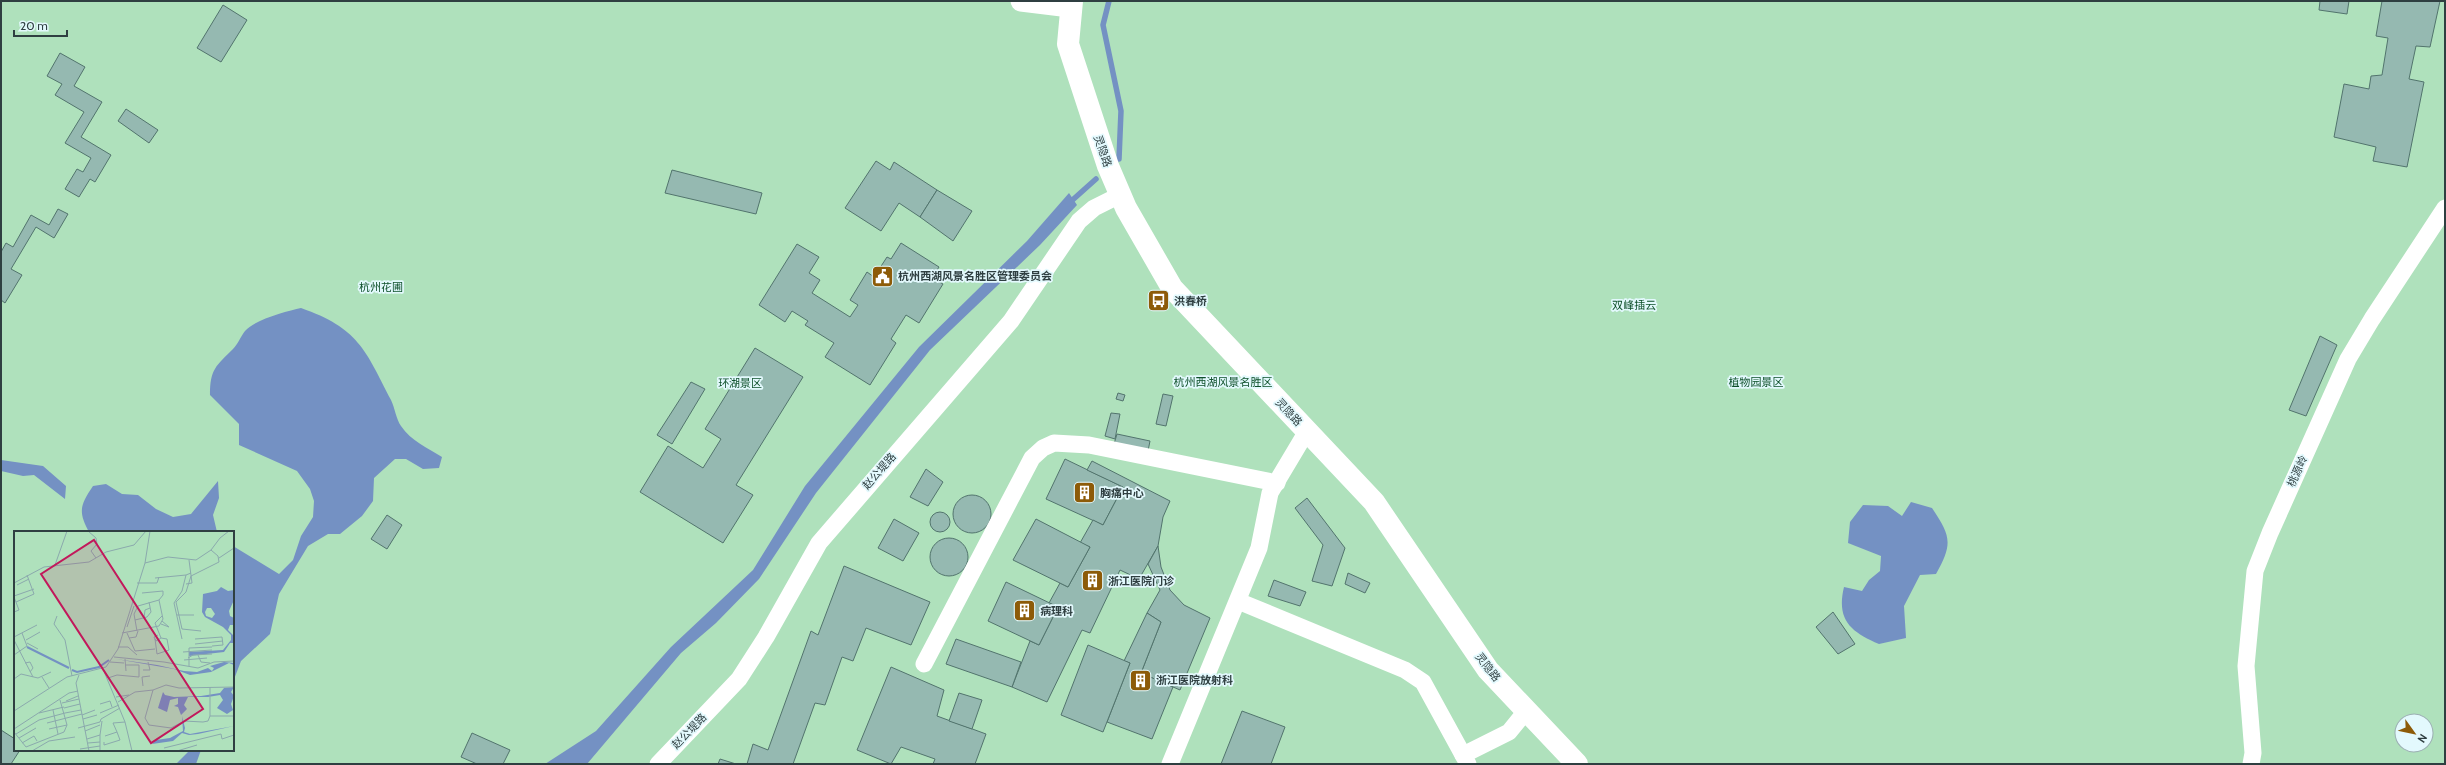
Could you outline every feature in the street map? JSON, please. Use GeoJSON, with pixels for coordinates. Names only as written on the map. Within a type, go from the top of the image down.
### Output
{"type":"FeatureCollection","features":[{"type":"Feature","properties":{"kind":"main road","name":"灵隐路"},"geometry":{"type":"LineString","coordinates":[[1071,4],[1068,44],[1108,166],[1120,195],[1172,288],[1374,502],[1488,670],[1577,764]]}},
{"type":"Feature","properties":{"kind":"street"},"geometry":{"type":"LineString","coordinates":[[1021,1],[1071,4]]}},
{"type":"Feature","properties":{"kind":"street","name":"赵公堤路"},"geometry":{"type":"LineString","coordinates":[[658,764],[738,679],[766,637],[819,543],[1011,321],[1079,221],[1094,208],[1120,195]]}},
{"type":"Feature","properties":{"kind":"street","name":"桃源岭"},"geometry":{"type":"LineString","coordinates":[[2251,764],[2253,753],[2246,666],[2256,571],[2273,526],[2348,359],[2445,208]]}},
{"type":"Feature","properties":{"kind":"street"},"geometry":{"type":"LineString","coordinates":[[1170,764],[1260,548],[1270,493],[1307,431]]}},
{"type":"Feature","properties":{"kind":"street"},"geometry":{"type":"LineString","coordinates":[[924,664],[1032,458],[1043,448],[1054,443],[1089,446],[1277,482]]}},
{"type":"Feature","properties":{"kind":"street"},"geometry":{"type":"LineString","coordinates":[[1238,601],[1405,670],[1423,682],[1466,759],[1509,732],[1526,711]]}},
{"type":"Feature","properties":{"kind":"green space","name":"杭州西湖风景名胜区"},"geometry":{"type":"Polygon","coordinates":[[[1,1],[2445,1],[2445,764],[1,764],[1,1]]]}},
{"type":"Feature","properties":{"kind":"water"},"geometry":{"type":"Polygon","coordinates":[[[1069,193],[1077,205],[1040,245],[930,350],[816,493],[759,579],[716,623],[681,653],[587,764],[545,764],[596,731],[671,647],[753,570],[805,486],[919,347],[1027,241],[1069,193]]]}},
{"type":"Feature","properties":{"kind":"water"},"geometry":{"type":"Polygon","coordinates":[[[301,308],[320,316],[348,332],[358,342],[374,367],[392,403],[401,426],[415,440],[442,457],[439,468],[423,469],[406,459],[395,459],[374,478],[373,501],[362,516],[340,534],[328,534],[308,546],[279,594],[270,634],[241,661],[234,679],[234,547],[279,574],[293,560],[301,536],[313,517],[314,501],[310,489],[297,471],[239,445],[239,424],[210,395],[211,379],[218,364],[235,347],[249,327],[271,316],[301,308]]]}},
{"type":"Feature","properties":{"kind":"water"},"geometry":{"type":"Polygon","coordinates":[[[1,460],[43,466],[66,486],[65,499],[34,475],[23,476],[1,471],[1,460]]]}},
{"type":"Feature","properties":{"kind":"water"},"geometry":{"type":"Polygon","coordinates":[[[218,481],[219,498],[213,515],[217,531],[88,531],[83,519],[82,509],[85,498],[93,486],[106,484],[122,494],[138,495],[156,509],[173,517],[191,514],[218,481]]]}},
{"type":"Feature","properties":{"kind":"water"},"geometry":{"type":"Polygon","coordinates":[[[1911,502],[1932,508],[1946,533],[1948,540],[1947,547],[1936,574],[1920,575],[1904,606],[1906,638],[1879,644],[1861,635],[1854,629],[1844,616],[1842,608],[1844,587],[1862,591],[1869,580],[1880,571],[1881,556],[1848,543],[1850,522],[1863,505],[1888,506],[1902,516],[1911,502]]]}},
{"type":"Feature","properties":{"kind":"water"},"geometry":{"type":"Polygon","coordinates":[[[189,751],[201,751],[196,764],[176,764],[189,751]]]}},
{"type":"Feature","properties":{"kind":"building"},"geometry":{"type":"Polygon","coordinates":[[[2320,1],[2349,1],[2347,14],[2319,10],[2320,1]]]}},
{"type":"Feature","properties":{"kind":"building"},"geometry":{"type":"Polygon","coordinates":[[[2382,1],[2440,1],[2430,47],[2416,46],[2409,79],[2424,82],[2407,167],[2373,161],[2376,147],[2334,137],[2344,84],[2369,89],[2371,76],[2382,75],[2388,38],[2376,36],[2382,1]]]}},
{"type":"Feature","properties":{"kind":"building"},"geometry":{"type":"Polygon","coordinates":[[[223,5],[247,20],[221,62],[197,48],[223,5]]]}},
{"type":"Feature","properties":{"kind":"building"},"geometry":{"type":"Polygon","coordinates":[[[60,53],[85,67],[74,86],[102,102],[81,137],[111,155],[95,182],[90,179],[79,197],[65,189],[77,169],[83,172],[91,158],[65,143],[84,112],[55,95],[62,84],[47,76],[60,53]]]}},
{"type":"Feature","properties":{"kind":"building"},"geometry":{"type":"Polygon","coordinates":[[[126,109],[158,130],[149,143],[118,121],[126,109]]]}},
{"type":"Feature","properties":{"kind":"building"},"geometry":{"type":"Polygon","coordinates":[[[876,161],[890,170],[894,162],[937,190],[920,217],[899,203],[881,231],[845,208],[876,161]]]}},
{"type":"Feature","properties":{"kind":"building"},"geometry":{"type":"Polygon","coordinates":[[[672,170],[762,193],[756,214],[665,193],[672,170]]]}},
{"type":"Feature","properties":{"kind":"building"},"geometry":{"type":"Polygon","coordinates":[[[937,190],[972,211],[953,241],[920,217],[937,190]]]}},
{"type":"Feature","properties":{"kind":"building"},"geometry":{"type":"Polygon","coordinates":[[[58,209],[68,214],[54,238],[36,227],[11,269],[22,275],[5,303],[1,300],[1,252],[6,243],[13,247],[31,215],[49,225],[58,209]]]}},
{"type":"Feature","properties":{"kind":"building"},"geometry":{"type":"Polygon","coordinates":[[[901,243],[939,267],[932,278],[943,284],[919,323],[906,315],[891,339],[896,343],[870,385],[825,357],[834,343],[805,325],[808,321],[792,311],[785,322],[759,305],[797,244],[819,257],[809,273],[820,280],[812,293],[850,317],[858,305],[850,300],[867,272],[874,277],[887,257],[891,259],[901,243]]]}},
{"type":"Feature","properties":{"kind":"building"},"geometry":{"type":"Polygon","coordinates":[[[2320,336],[2337,345],[2306,416],[2289,410],[2320,336]]]}},
{"type":"Feature","properties":{"kind":"building"},"geometry":{"type":"Polygon","coordinates":[[[755,348],[803,377],[736,485],[753,495],[723,543],[640,492],[668,446],[703,468],[721,439],[705,429],[755,348]]]}},
{"type":"Feature","properties":{"kind":"building"},"geometry":{"type":"Polygon","coordinates":[[[691,382],[705,389],[672,444],[657,435],[691,382]]]}},
{"type":"Feature","properties":{"kind":"building"},"geometry":{"type":"Polygon","coordinates":[[[1118,393],[1125,395],[1123,401],[1116,399],[1118,393]]]}},
{"type":"Feature","properties":{"kind":"building"},"geometry":{"type":"Polygon","coordinates":[[[1163,394],[1173,396],[1166,426],[1156,424],[1163,394]]]}},
{"type":"Feature","properties":{"kind":"building"},"geometry":{"type":"Polygon","coordinates":[[[1111,413],[1120,414],[1115,439],[1105,436],[1111,413]]]}},
{"type":"Feature","properties":{"kind":"building"},"geometry":{"type":"Polygon","coordinates":[[[1117,434],[1150,441],[1148,451],[1114,444],[1117,434]]]}},
{"type":"Feature","properties":{"kind":"building","name":"胸痛中心"},"geometry":{"type":"Polygon","coordinates":[[[1065,459],[1123,487],[1103,525],[1046,499],[1065,459]]]}},
{"type":"Feature","properties":{"kind":"building","name":"浙江医院门诊"},"geometry":{"type":"Polygon","coordinates":[[[1092,461],[1170,501],[1163,517],[1158,546],[1139,579],[1120,570],[1090,633],[1082,630],[1047,702],[1012,687],[1030,641],[1039,645],[1058,607],[1049,603],[1060,583],[1068,587],[1090,547],[1080,543],[1093,520],[1103,525],[1123,487],[1087,470],[1092,461]]]}},
{"type":"Feature","properties":{"kind":"building"},"geometry":{"type":"Polygon","coordinates":[[[926,469],[943,482],[928,506],[910,497],[926,469]]]}},
{"type":"Feature","properties":{"kind":"building"},"geometry":{"type":"Polygon","coordinates":[[[968,495],[976,495],[986,500],[990,507],[990,521],[986,528],[976,533],[968,533],[958,528],[956,525],[953,518],[953,510],[958,500],[961,498],[968,495]]]}},
{"type":"Feature","properties":{"kind":"building"},"geometry":{"type":"Polygon","coordinates":[[[1307,498],[1345,548],[1332,586],[1312,581],[1323,545],[1295,508],[1307,498]]]}},
{"type":"Feature","properties":{"kind":"building"},"geometry":{"type":"Polygon","coordinates":[[[940,512],[947,515],[950,522],[947,529],[940,532],[933,529],[930,522],[933,515],[940,512]]]}},
{"type":"Feature","properties":{"kind":"building"},"geometry":{"type":"Polygon","coordinates":[[[387,515],[402,525],[387,549],[371,539],[387,515]]]}},
{"type":"Feature","properties":{"kind":"building"},"geometry":{"type":"Polygon","coordinates":[[[894,519],[919,533],[903,561],[878,548],[894,519]]]}},
{"type":"Feature","properties":{"kind":"building"},"geometry":{"type":"Polygon","coordinates":[[[1036,519],[1090,547],[1068,587],[1013,560],[1036,519]]]}},
{"type":"Feature","properties":{"kind":"building"},"geometry":{"type":"Polygon","coordinates":[[[945,538],[953,538],[963,543],[967,550],[967,564],[963,571],[953,576],[945,576],[935,571],[933,568],[930,561],[930,553],[935,543],[938,541],[945,538]]]}},
{"type":"Feature","properties":{"kind":"building"},"geometry":{"type":"Polygon","coordinates":[[[1158,546],[1161,567],[1170,590],[1184,605],[1210,618],[1180,690],[1141,673],[1161,622],[1147,613],[1160,590],[1148,564],[1158,546]]]}},
{"type":"Feature","properties":{"kind":"building"},"geometry":{"type":"Polygon","coordinates":[[[844,566],[930,602],[911,645],[866,628],[853,661],[842,657],[825,705],[815,703],[793,764],[747,764],[753,744],[768,750],[811,631],[818,635],[844,566]]]}},
{"type":"Feature","properties":{"kind":"building"},"geometry":{"type":"Polygon","coordinates":[[[1348,573],[1370,583],[1365,593],[1345,584],[1348,573]]]}},
{"type":"Feature","properties":{"kind":"building"},"geometry":{"type":"Polygon","coordinates":[[[1274,580],[1306,592],[1300,606],[1268,596],[1274,580]]]}},
{"type":"Feature","properties":{"kind":"building","name":"病理科"},"geometry":{"type":"Polygon","coordinates":[[[1006,582],[1058,607],[1039,645],[988,621],[1006,582]]]}},
{"type":"Feature","properties":{"kind":"building"},"geometry":{"type":"Polygon","coordinates":[[[1833,612],[1855,644],[1838,654],[1816,627],[1833,612]]]}},
{"type":"Feature","properties":{"kind":"building","name":"浙江医院放射科"},"geometry":{"type":"Polygon","coordinates":[[[1147,613],[1161,622],[1141,673],[1173,687],[1152,739],[1107,722],[1130,663],[1124,661],[1147,613]]]}},
{"type":"Feature","properties":{"kind":"building"},"geometry":{"type":"Polygon","coordinates":[[[956,639],[1021,662],[1012,687],[946,664],[956,639]]]}},
{"type":"Feature","properties":{"kind":"building"},"geometry":{"type":"Polygon","coordinates":[[[1088,645],[1130,663],[1103,732],[1061,715],[1088,645]]]}},
{"type":"Feature","properties":{"kind":"building"},"geometry":{"type":"Polygon","coordinates":[[[891,667],[944,690],[937,716],[986,734],[975,764],[933,764],[935,759],[901,747],[891,764],[857,750],[891,667]]]}},
{"type":"Feature","properties":{"kind":"building"},"geometry":{"type":"Polygon","coordinates":[[[959,693],[982,700],[972,729],[949,721],[959,693]]]}},
{"type":"Feature","properties":{"kind":"building"},"geometry":{"type":"Polygon","coordinates":[[[1242,711],[1285,727],[1271,764],[1221,764],[1242,711]]]}},
{"type":"Feature","properties":{"kind":"building"},"geometry":{"type":"Polygon","coordinates":[[[1,730],[14,738],[14,751],[19,751],[11,764],[1,764],[1,730]]]}},
{"type":"Feature","properties":{"kind":"building"},"geometry":{"type":"Polygon","coordinates":[[[472,733],[510,750],[503,764],[477,764],[461,757],[472,733]]]}},
{"type":"Feature","properties":{"kind":"building"},"geometry":{"type":"Polygon","coordinates":[[[720,759],[736,764],[718,764],[720,759]]]}},
{"type":"Feature","properties":{"kind":"waterway"},"geometry":{"type":"LineString","coordinates":[[1109,1],[1103,25],[1121,111],[1119,159]]}},
{"type":"Feature","properties":{"kind":"waterway"},"geometry":{"type":"LineString","coordinates":[[1068,204],[1096,179]]}},
{"type":"Feature","properties":{"kind":"place","name":"杭州西湖风景名胜区管理委员会"},"geometry":{"type":"Point","coordinates":[883,276]}},
{"type":"Feature","properties":{"kind":"place","name":"洪春桥"},"geometry":{"type":"Point","coordinates":[1158,301]}},
{"type":"Feature","properties":{"kind":"place","name":"胸痛中心"},"geometry":{"type":"Point","coordinates":[1084,493]}},
{"type":"Feature","properties":{"kind":"place","name":"浙江医院门诊"},"geometry":{"type":"Point","coordinates":[1093,581]}},
{"type":"Feature","properties":{"kind":"place","name":"病理科"},"geometry":{"type":"Point","coordinates":[1024,611]}},
{"type":"Feature","properties":{"kind":"place","name":"浙江医院放射科"},"geometry":{"type":"Point","coordinates":[1140,680]}},
{"type":"Feature","properties":{"kind":"park label","name":"杭州花圃"},"geometry":{"type":"Point","coordinates":[381,287]}},
{"type":"Feature","properties":{"kind":"park label","name":"双峰插云"},"geometry":{"type":"Point","coordinates":[1634,305]}},
{"type":"Feature","properties":{"kind":"park label","name":"植物园景区"},"geometry":{"type":"Point","coordinates":[1756,382]}},
{"type":"Feature","properties":{"kind":"park label","name":"环湖景区"},"geometry":{"type":"Point","coordinates":[740,383]}}]}
